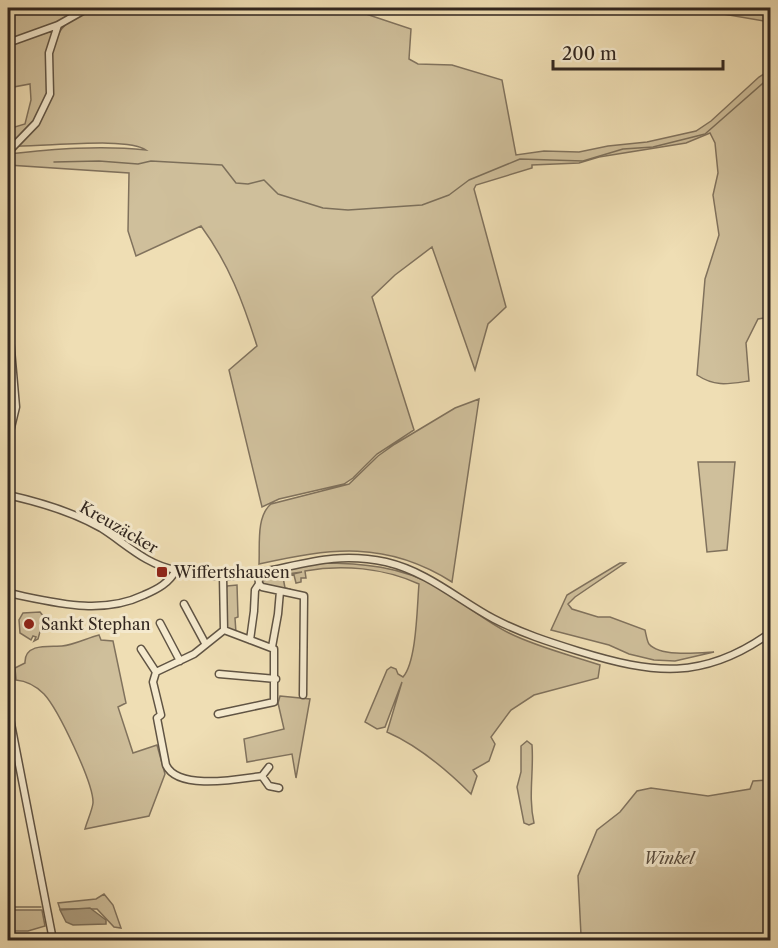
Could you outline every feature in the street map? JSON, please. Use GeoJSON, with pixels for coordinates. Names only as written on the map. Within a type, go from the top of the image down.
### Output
{"type":"FeatureCollection","features":[{"type":"Feature","properties":{"kind":"street"},"geometry":{"type":"LineString","coordinates":[[8,43],[58,25],[88,8]]}},
{"type":"Feature","properties":{"kind":"street"},"geometry":{"type":"LineString","coordinates":[[8,152],[36,123],[50,94],[49,53],[58,25]]}},
{"type":"Feature","properties":{"kind":"street"},"geometry":{"type":"LineString","coordinates":[[8,315],[16,392],[16,407],[8,440]]}},
{"type":"Feature","properties":{"kind":"street","name":"Kreuzäcker"},"geometry":{"type":"LineString","coordinates":[[8,495],[82,518],[141,557],[176,570],[223,576],[258,572],[318,559],[351,557],[407,568],[434,581],[492,618],[529,636],[635,667],[672,670],[703,667],[732,657],[771,633]]}},
{"type":"Feature","properties":{"kind":"street"},"geometry":{"type":"LineString","coordinates":[[8,593],[81,606],[122,604],[151,592],[169,581],[176,570]]}},
{"type":"Feature","properties":{"kind":"street"},"geometry":{"type":"LineString","coordinates":[[250,640],[255,590],[259,584],[258,572]]}},
{"type":"Feature","properties":{"kind":"street"},"geometry":{"type":"LineString","coordinates":[[223,576],[224,630]]}},
{"type":"Feature","properties":{"kind":"street"},"geometry":{"type":"LineString","coordinates":[[259,584],[262,587],[304,596],[303,695]]}},
{"type":"Feature","properties":{"kind":"street"},"geometry":{"type":"LineString","coordinates":[[272,647],[280,591]]}},
{"type":"Feature","properties":{"kind":"street"},"geometry":{"type":"LineString","coordinates":[[184,604],[206,643]]}},
{"type":"Feature","properties":{"kind":"street"},"geometry":{"type":"LineString","coordinates":[[160,623],[180,661]]}},
{"type":"Feature","properties":{"kind":"street"},"geometry":{"type":"LineString","coordinates":[[218,714],[274,702],[276,679],[276,652],[272,647],[224,630]]}},
{"type":"Feature","properties":{"kind":"street"},"geometry":{"type":"LineString","coordinates":[[224,630],[180,661],[172,662],[156,672],[153,682],[161,715],[157,718],[169,771],[208,782],[262,776],[269,767]]}},
{"type":"Feature","properties":{"kind":"street"},"geometry":{"type":"LineString","coordinates":[[141,649],[156,672]]}},
{"type":"Feature","properties":{"kind":"street"},"geometry":{"type":"LineString","coordinates":[[219,674],[276,679]]}},
{"type":"Feature","properties":{"kind":"street"},"geometry":{"type":"LineString","coordinates":[[8,708],[53,940]]}},
{"type":"Feature","properties":{"kind":"street"},"geometry":{"type":"LineString","coordinates":[[262,776],[269,786],[279,788]]}},
{"type":"Feature","properties":{"kind":"green space"},"geometry":{"type":"Polygon","coordinates":[[[36,8],[85,8],[56,23],[8,40],[8,15],[36,8]]]}},
{"type":"Feature","properties":{"kind":"green space"},"geometry":{"type":"Polygon","coordinates":[[[91,8],[348,8],[411,29],[409,59],[418,64],[452,65],[502,80],[516,155],[544,151],[579,152],[647,142],[696,131],[711,121],[759,77],[770,70],[770,317],[758,319],[746,343],[749,381],[716,383],[697,375],[705,279],[719,235],[713,195],[718,173],[715,143],[710,133],[686,143],[599,157],[579,163],[532,165],[532,168],[476,185],[474,189],[506,307],[488,324],[475,370],[432,247],[395,275],[372,297],[414,430],[377,454],[344,484],[279,499],[262,507],[229,370],[257,346],[234,284],[220,255],[201,226],[136,256],[128,231],[129,173],[8,165],[8,154],[94,148],[146,150],[136,146],[102,143],[9,146],[11,142],[8,140],[8,129],[25,124],[31,100],[30,84],[8,88],[8,44],[52,31],[50,60],[59,33],[67,23],[91,8]]]}},
{"type":"Feature","properties":{"kind":"green space"},"geometry":{"type":"Polygon","coordinates":[[[688,8],[770,8],[770,22],[688,8]]]}},
{"type":"Feature","properties":{"kind":"green space"},"geometry":{"type":"Polygon","coordinates":[[[479,399],[452,582],[404,559],[357,551],[310,554],[259,564],[261,524],[266,509],[271,504],[349,484],[378,456],[395,444],[455,408],[479,399]]]}},
{"type":"Feature","properties":{"kind":"green space"},"geometry":{"type":"Polygon","coordinates":[[[698,462],[735,462],[727,550],[707,552],[698,462]]]}},
{"type":"Feature","properties":{"kind":"green space"},"geometry":{"type":"Polygon","coordinates":[[[319,563],[381,567],[411,575],[448,593],[509,633],[542,647],[600,665],[598,678],[534,695],[511,710],[491,737],[495,744],[489,761],[473,770],[477,776],[471,794],[432,759],[387,732],[402,682],[385,727],[377,729],[365,722],[387,670],[391,667],[396,669],[403,677],[408,669],[414,646],[419,584],[377,571],[334,568],[305,571],[306,578],[301,578],[301,582],[296,583],[294,575],[283,577],[285,588],[290,589],[289,592],[263,585],[262,581],[302,572],[265,577],[265,574],[319,563]]]}},
{"type":"Feature","properties":{"kind":"green space"},"geometry":{"type":"Polygon","coordinates":[[[620,563],[625,563],[575,597],[568,604],[572,609],[598,617],[610,617],[645,630],[649,644],[662,651],[670,653],[714,652],[675,661],[654,660],[629,654],[609,645],[551,630],[567,595],[620,563]]]}},
{"type":"Feature","properties":{"kind":"green space"},"geometry":{"type":"Polygon","coordinates":[[[237,585],[236,633],[227,628],[226,589],[227,586],[237,585]]]}},
{"type":"Feature","properties":{"kind":"green space"},"geometry":{"type":"Polygon","coordinates":[[[40,612],[44,617],[38,639],[34,641],[36,637],[33,636],[31,640],[20,633],[19,620],[23,613],[40,612]]]}},
{"type":"Feature","properties":{"kind":"green space"},"geometry":{"type":"Polygon","coordinates":[[[99,635],[101,640],[113,641],[126,703],[118,707],[133,753],[157,745],[165,774],[149,816],[85,829],[93,803],[82,764],[50,702],[35,686],[16,680],[15,668],[25,663],[29,652],[39,647],[67,645],[99,635]]]}},
{"type":"Feature","properties":{"kind":"green space"},"geometry":{"type":"Polygon","coordinates":[[[280,696],[310,699],[296,778],[292,754],[247,762],[244,739],[284,729],[278,703],[280,696]]]}},
{"type":"Feature","properties":{"kind":"green space"},"geometry":{"type":"Polygon","coordinates":[[[527,741],[532,745],[531,804],[534,823],[529,825],[524,823],[517,787],[521,772],[521,746],[527,741]]]}},
{"type":"Feature","properties":{"kind":"green space","name":"Winkel"},"geometry":{"type":"Polygon","coordinates":[[[770,780],[770,940],[565,940],[581,935],[578,876],[597,830],[620,812],[637,791],[651,788],[708,796],[750,789],[753,781],[770,780]]]}},
{"type":"Feature","properties":{"kind":"green space"},"geometry":{"type":"Polygon","coordinates":[[[104,894],[113,905],[121,928],[114,927],[97,909],[60,909],[58,903],[96,899],[104,894]]]}},
{"type":"Feature","properties":{"kind":"green space"},"geometry":{"type":"Polygon","coordinates":[[[8,910],[42,910],[45,926],[28,931],[8,931],[8,910]]]}},
{"type":"Feature","properties":{"kind":"shaded area"},"geometry":{"type":"Polygon","coordinates":[[[90,908],[106,920],[106,924],[73,925],[66,922],[60,910],[90,908]]]}},
{"type":"Feature","properties":{"kind":"waterway"},"geometry":{"type":"LineString","coordinates":[[731,8],[770,14]]}},
{"type":"Feature","properties":{"kind":"waterway"},"geometry":{"type":"LineString","coordinates":[[54,162],[99,161],[138,164],[151,161],[222,165],[236,183],[248,184],[264,180],[278,194],[323,208],[348,210],[422,205],[449,195],[469,180],[520,159],[583,161],[623,149],[653,147],[705,134],[770,77]]}},
{"type":"Feature","properties":{"kind":"waterway"},"geometry":{"type":"LineString","coordinates":[[8,907],[41,907]]}},
{"type":"Feature","properties":{"kind":"waterway"},"geometry":{"type":"LineString","coordinates":[[264,935],[463,937]]}},
{"type":"Feature","properties":{"kind":"place","name":"Wiffertshausen"},"geometry":{"type":"Point","coordinates":[162,572]}},
{"type":"Feature","properties":{"kind":"place","name":"Sankt Stephan"},"geometry":{"type":"Point","coordinates":[29,624]}}]}
